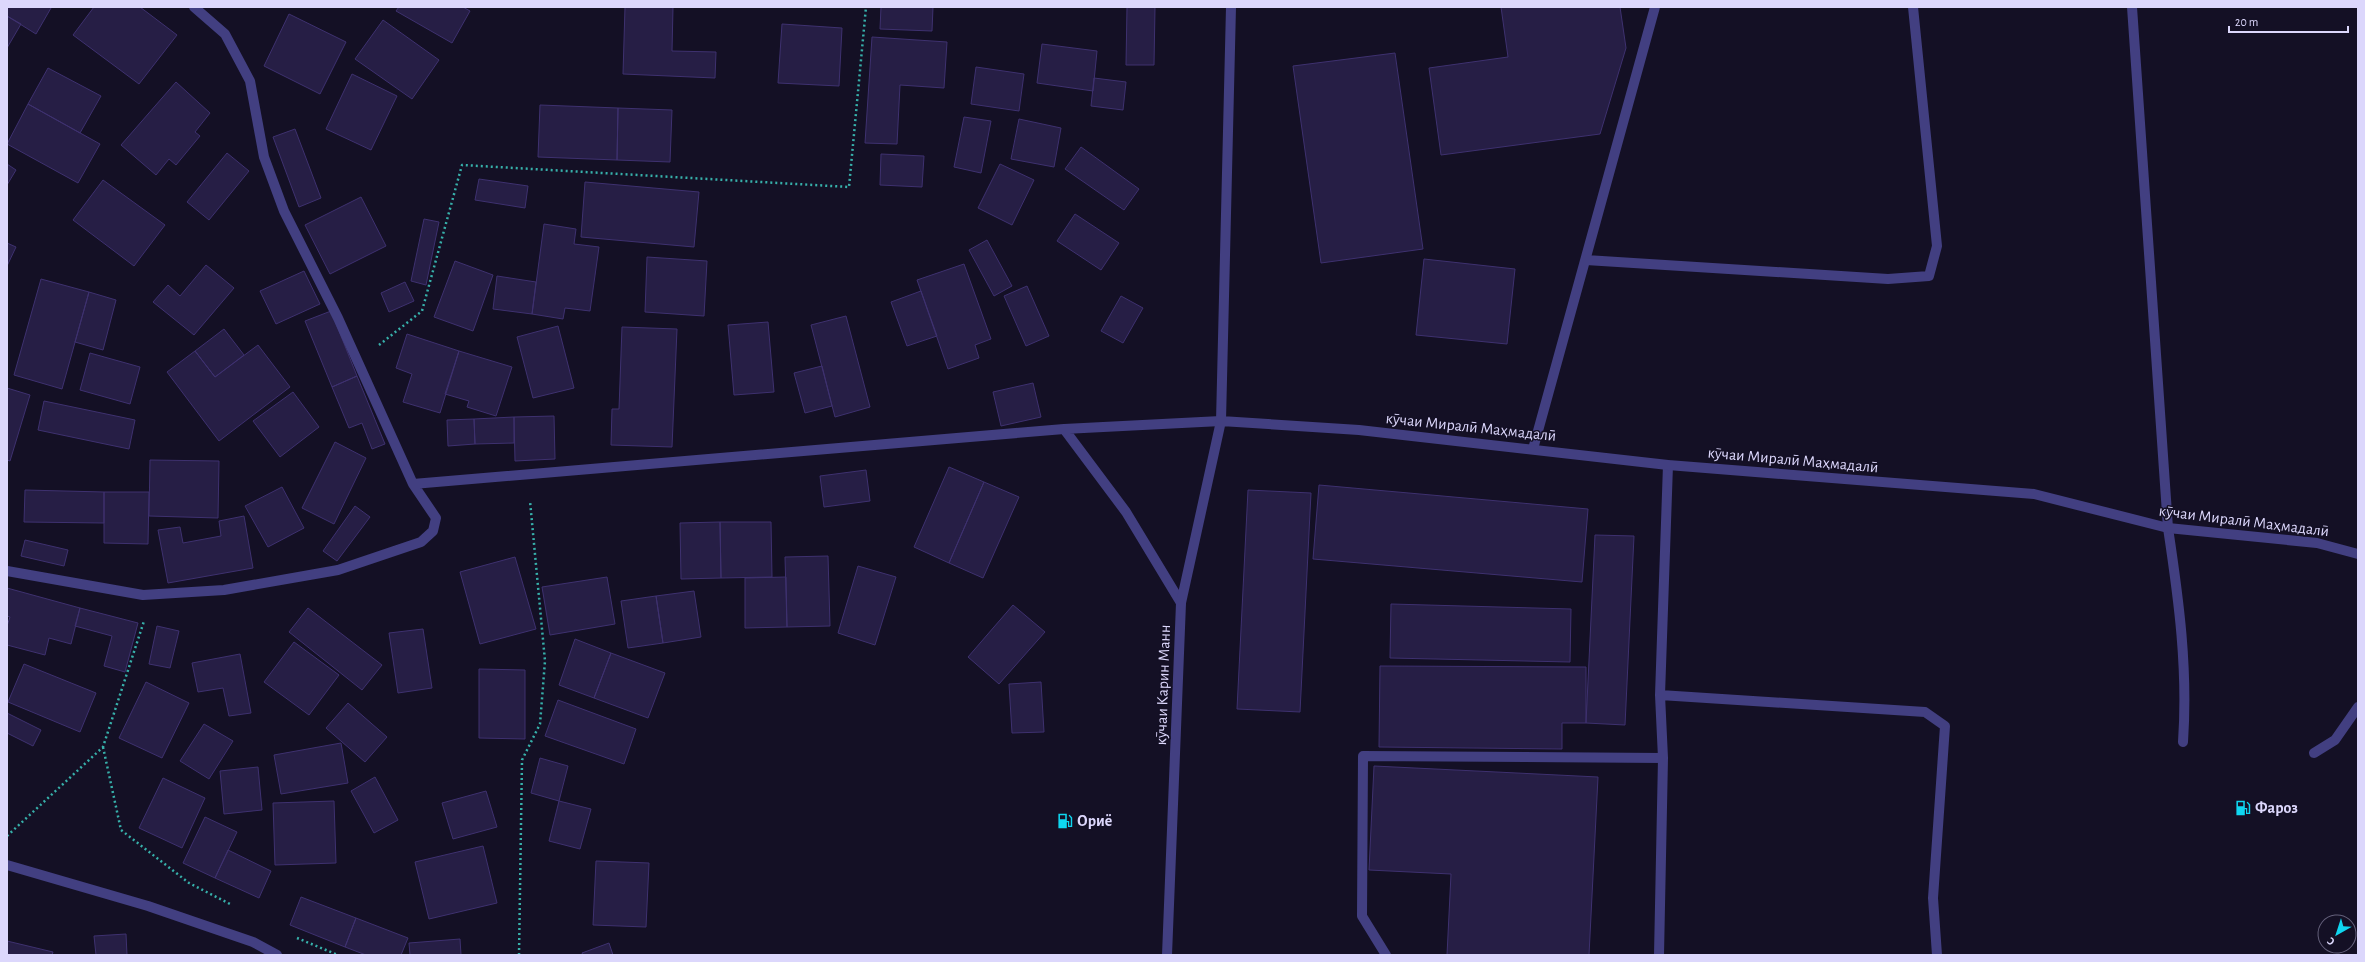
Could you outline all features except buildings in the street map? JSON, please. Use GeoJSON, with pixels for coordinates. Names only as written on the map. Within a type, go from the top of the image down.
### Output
{"type":"FeatureCollection","features":[{"type":"Feature","properties":{"kind":"street"},"geometry":{"type":"LineString","coordinates":[[7,571],[143,595],[224,590],[338,570],[420,542],[433,531],[436,518],[413,484],[358,362],[284,211],[264,157],[250,81],[225,34],[194,7]]}},
{"type":"Feature","properties":{"kind":"street","name":"кӯчаи Карин Манн"},"geometry":{"type":"LineString","coordinates":[[1167,955],[1181,603],[1221,421],[1231,7]]}},
{"type":"Feature","properties":{"kind":"street"},"geometry":{"type":"LineString","coordinates":[[1533,449],[1655,7]]}},
{"type":"Feature","properties":{"kind":"street"},"geometry":{"type":"LineString","coordinates":[[1586,260],[1888,279],[1929,276],[1937,246],[1913,7]]}},
{"type":"Feature","properties":{"kind":"street"},"geometry":{"type":"LineString","coordinates":[[2132,7],[2168,528],[2184,646],[2186,703],[2183,742]]}},
{"type":"Feature","properties":{"kind":"street","name":"кӯчаи Миралӣ Маҳмадалӣ"},"geometry":{"type":"LineString","coordinates":[[413,484],[1064,429],[1221,421],[1359,430],[1668,465],[2034,494],[2168,528],[2317,543],[2358,554]]}},
{"type":"Feature","properties":{"kind":"street"},"geometry":{"type":"LineString","coordinates":[[1064,429],[1126,512],[1181,603]]}},
{"type":"Feature","properties":{"kind":"street"},"geometry":{"type":"LineString","coordinates":[[1659,955],[1663,758],[1660,695],[1668,465]]}},
{"type":"Feature","properties":{"kind":"street"},"geometry":{"type":"LineString","coordinates":[[1660,695],[1925,712],[1945,726],[1933,898],[1937,955]]}},
{"type":"Feature","properties":{"kind":"street"},"geometry":{"type":"LineString","coordinates":[[2314,753],[2334,740],[2358,707]]}},
{"type":"Feature","properties":{"kind":"street"},"geometry":{"type":"LineString","coordinates":[[1386,955],[1362,916],[1362,756],[1663,758]]}},
{"type":"Feature","properties":{"kind":"street"},"geometry":{"type":"LineString","coordinates":[[7,865],[148,906],[253,942],[277,955]]}},
{"type":"Feature","properties":{"kind":"path"},"geometry":{"type":"LineString","coordinates":[[358,362],[422,311],[462,165],[849,187],[866,7]]}},
{"type":"Feature","properties":{"kind":"path"},"geometry":{"type":"LineString","coordinates":[[519,955],[522,760],[540,724],[545,661],[528,475]]}},
{"type":"Feature","properties":{"kind":"path"},"geometry":{"type":"LineString","coordinates":[[7,836],[103,747],[153,594]]}},
{"type":"Feature","properties":{"kind":"path"},"geometry":{"type":"LineString","coordinates":[[103,747],[121,830],[189,883],[237,908]]}},
{"type":"Feature","properties":{"kind":"path"},"geometry":{"type":"LineString","coordinates":[[292,936],[338,955]]}},
{"type":"Feature","properties":{"kind":"place","name":"Фароз"},"geometry":{"type":"Point","coordinates":[2243,808]}},
{"type":"Feature","properties":{"kind":"place","name":"Ориё"},"geometry":{"type":"Point","coordinates":[1065,821]}}]}
